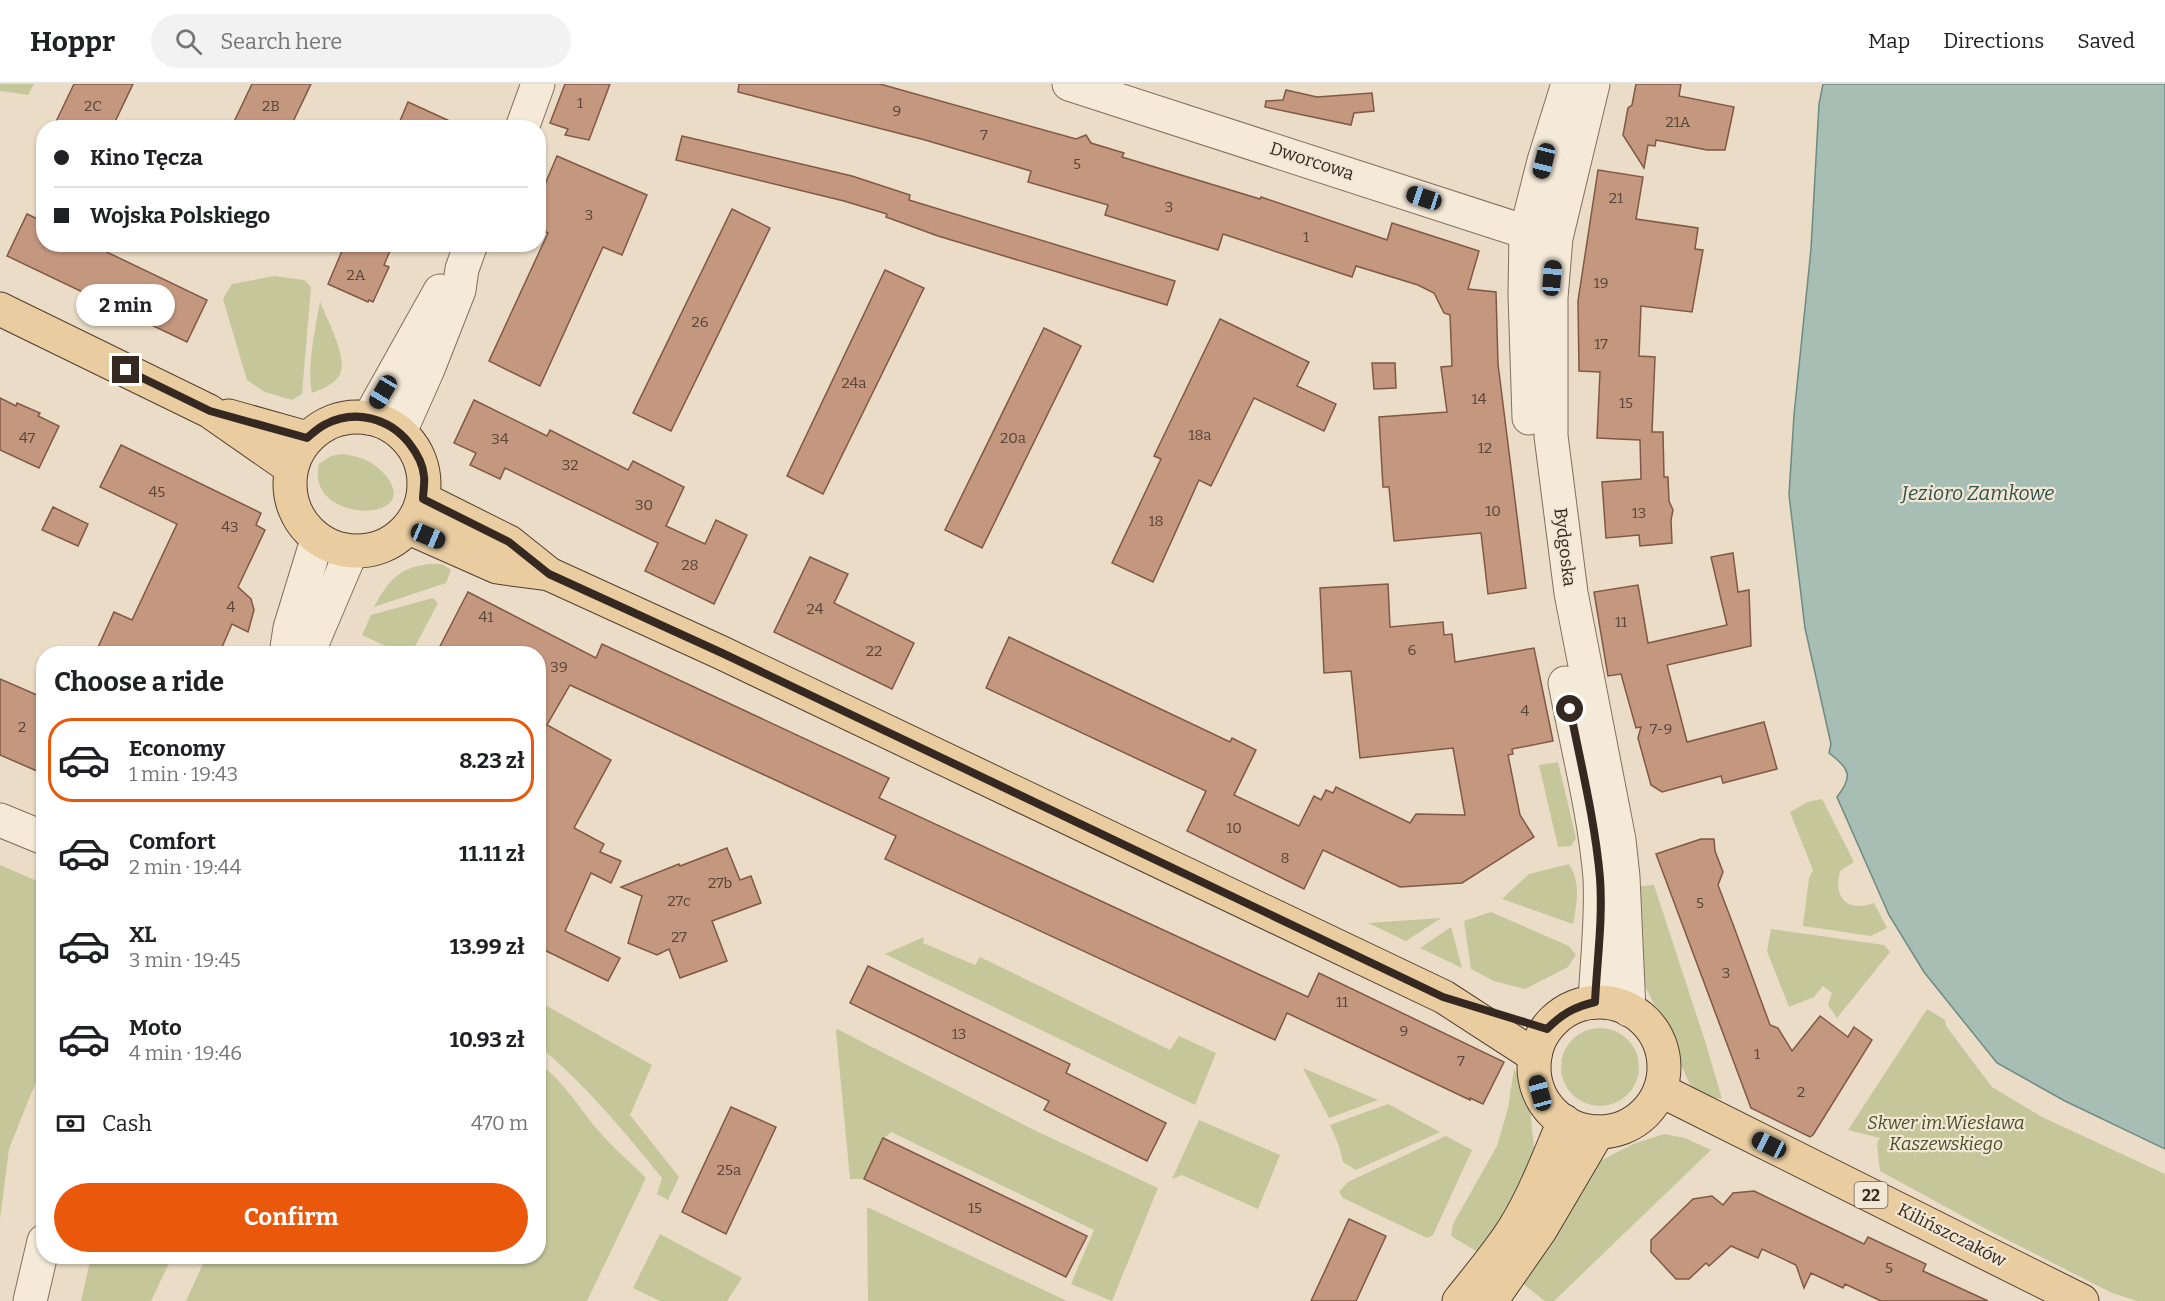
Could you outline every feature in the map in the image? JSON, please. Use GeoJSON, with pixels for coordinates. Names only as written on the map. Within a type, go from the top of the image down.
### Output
{"type":"FeatureCollection","features":[{"type":"Feature","properties":{"kind":"main road"},"geometry":{"type":"LineString","coordinates":[[0,309],[210,411],[291,468]]}},
{"type":"Feature","properties":{"kind":"main road"},"geometry":{"type":"LineString","coordinates":[[210,411],[307,438]]}},
{"type":"Feature","properties":{"kind":"main road"},"geometry":{"type":"LineString","coordinates":[[346,417],[369,418],[386,423],[400,432],[416,451],[424,475],[416,514],[392,542],[373,551],[351,552],[333,548],[317,540],[299,520],[290,495],[291,468],[297,452],[307,438],[325,424],[346,417]]}},
{"type":"Feature","properties":{"kind":"main road"},"geometry":{"type":"LineString","coordinates":[[416,514],[509,542],[549,574],[722,653],[1541,1042]]}},
{"type":"Feature","properties":{"kind":"main road"},"geometry":{"type":"LineString","coordinates":[[1595,1002],[1612,1004],[1629,1010],[1644,1020],[1656,1035],[1663,1053],[1664,1072],[1660,1090],[1653,1104],[1629,1125],[1614,1131],[1598,1132],[1580,1129],[1564,1121],[1550,1109],[1540,1093],[1534,1075],[1541,1042],[1560,1015],[1576,1006],[1595,1002]]}},
{"type":"Feature","properties":{"kind":"main road","name":"Kilińszczaków"},"geometry":{"type":"LineString","coordinates":[[1660,1090],[2082,1301]]}},
{"type":"Feature","properties":{"kind":"main road"},"geometry":{"type":"LineString","coordinates":[[1459,1301],[1484,1271],[1515,1227],[1540,1179],[1564,1121]]}},
{"type":"Feature","properties":{"kind":"main road"},"geometry":{"type":"LineString","coordinates":[[1491,1301],[1541,1229],[1598,1132]]}},
{"type":"Feature","properties":{"kind":"street"},"geometry":{"type":"LineString","coordinates":[[525,120],[538,84]]}},
{"type":"Feature","properties":{"kind":"street","name":"Dworcowa"},"geometry":{"type":"LineString","coordinates":[[1069,84],[1541,235]]}},
{"type":"Feature","properties":{"kind":"street","name":"Bydgoska"},"geometry":{"type":"LineString","coordinates":[[1568,84],[1544,161],[1541,235],[1551,298],[1551,436],[1571,593],[1619,840],[1623,877],[1629,1010]]}},
{"type":"Feature","properties":{"kind":"street","name":"Bydgoska"},"geometry":{"type":"LineString","coordinates":[[1593,84],[1541,235],[1525,295],[1530,435],[1550,601],[1595,839],[1600,879],[1595,1002]]}},
{"type":"Feature","properties":{"kind":"street"},"geometry":{"type":"LineString","coordinates":[[369,418],[444,283],[467,257]]}},
{"type":"Feature","properties":{"kind":"street"},"geometry":{"type":"LineString","coordinates":[[400,432],[459,290],[467,257]]}},
{"type":"Feature","properties":{"kind":"street"},"geometry":{"type":"LineString","coordinates":[[287,646],[290,628],[317,540]]}},
{"type":"Feature","properties":{"kind":"street"},"geometry":{"type":"LineString","coordinates":[[308,646],[314,639],[351,552]]}},
{"type":"Feature","properties":{"kind":"street"},"geometry":{"type":"LineString","coordinates":[[0,820],[36,835]]}},
{"type":"Feature","properties":{"kind":"street"},"geometry":{"type":"LineString","coordinates":[[30,1301],[39,1264]]}},
{"type":"Feature","properties":{"kind":"green space"},"geometry":{"type":"Polygon","coordinates":[[[0,84],[34,84],[28,95],[0,91],[0,84]]]}},
{"type":"Feature","properties":{"kind":"green space"},"geometry":{"type":"Polygon","coordinates":[[[274,276],[304,280],[311,287],[302,394],[292,400],[265,392],[247,380],[223,299],[232,284],[274,276]]]}},
{"type":"Feature","properties":{"kind":"green space"},"geometry":{"type":"Polygon","coordinates":[[[320,301],[332,328],[342,360],[342,369],[334,382],[312,393],[311,359],[320,301]]]}},
{"type":"Feature","properties":{"kind":"green space"},"geometry":{"type":"Polygon","coordinates":[[[342,454],[366,460],[386,476],[394,492],[390,503],[378,509],[362,510],[344,507],[329,498],[319,484],[319,464],[331,456],[342,454]]]}},
{"type":"Feature","properties":{"kind":"green space"},"geometry":{"type":"Polygon","coordinates":[[[430,564],[442,564],[451,570],[446,583],[374,607],[384,590],[402,572],[430,564]]]}},
{"type":"Feature","properties":{"kind":"green space"},"geometry":{"type":"Polygon","coordinates":[[[433,598],[438,603],[415,646],[386,646],[362,635],[371,615],[433,598]]]}},
{"type":"Feature","properties":{"kind":"green space"},"geometry":{"type":"Polygon","coordinates":[[[1558,762],[1576,838],[1571,846],[1558,847],[1539,765],[1558,762]]]}},
{"type":"Feature","properties":{"kind":"green space"},"geometry":{"type":"Polygon","coordinates":[[[1822,799],[1854,862],[1840,871],[1838,880],[1841,895],[1844,900],[1856,906],[1874,903],[1887,928],[1871,936],[1803,926],[1809,878],[1813,870],[1790,812],[1808,802],[1822,799]]]}},
{"type":"Feature","properties":{"kind":"green space"},"geometry":{"type":"Polygon","coordinates":[[[1569,864],[1577,886],[1573,924],[1502,899],[1529,874],[1569,864]]]}},
{"type":"Feature","properties":{"kind":"green space"},"geometry":{"type":"Polygon","coordinates":[[[0,865],[36,881],[36,1082],[9,1149],[0,1219],[0,865]]]}},
{"type":"Feature","properties":{"kind":"green space"},"geometry":{"type":"Polygon","coordinates":[[[1654,885],[1722,1099],[1700,1095],[1689,1083],[1666,1028],[1644,984],[1632,887],[1654,885]]]}},
{"type":"Feature","properties":{"kind":"green space"},"geometry":{"type":"Polygon","coordinates":[[[1491,912],[1569,946],[1576,955],[1568,967],[1525,989],[1494,981],[1471,969],[1464,921],[1491,912]]]}},
{"type":"Feature","properties":{"kind":"green space"},"geometry":{"type":"Polygon","coordinates":[[[1441,918],[1406,941],[1368,923],[1441,918]]]}},
{"type":"Feature","properties":{"kind":"green space"},"geometry":{"type":"Polygon","coordinates":[[[1451,927],[1462,968],[1420,948],[1451,927]]]}},
{"type":"Feature","properties":{"kind":"green space"},"geometry":{"type":"Polygon","coordinates":[[[1771,929],[1884,945],[1890,952],[1837,1018],[1828,1005],[1832,993],[1823,986],[1814,997],[1789,1007],[1767,951],[1771,929]]]}},
{"type":"Feature","properties":{"kind":"green space"},"geometry":{"type":"Polygon","coordinates":[[[924,937],[923,943],[975,965],[980,957],[1170,1050],[1179,1036],[1216,1053],[1195,1105],[885,954],[924,937]]]}},
{"type":"Feature","properties":{"kind":"green space"},"geometry":{"type":"Polygon","coordinates":[[[546,1005],[652,1065],[630,1115],[679,1177],[668,1200],[657,1194],[662,1178],[604,1109],[546,1052],[546,1005]]]}},
{"type":"Feature","properties":{"kind":"green space","name":"Skwer im.Wiesława Kaszewskiego"},"geometry":{"type":"Polygon","coordinates":[[[1927,1009],[1945,1020],[1946,1026],[1992,1087],[2042,1117],[2165,1174],[2165,1301],[2137,1301],[2112,1293],[1988,1230],[1880,1171],[1877,1143],[1880,1138],[1848,1130],[1927,1009]]]}},
{"type":"Feature","properties":{"kind":"green space"},"geometry":{"type":"Polygon","coordinates":[[[1592,1028],[1608,1028],[1622,1034],[1633,1045],[1639,1059],[1639,1075],[1633,1089],[1622,1100],[1608,1106],[1592,1106],[1578,1100],[1567,1089],[1561,1075],[1561,1059],[1567,1045],[1578,1034],[1592,1028]]]}},
{"type":"Feature","properties":{"kind":"green space"},"geometry":{"type":"Polygon","coordinates":[[[837,1029],[1032,1129],[1158,1188],[1112,1301],[1071,1284],[1094,1230],[891,1132],[883,1139],[864,1179],[850,1179],[837,1029]]]}},
{"type":"Feature","properties":{"kind":"green space"},"geometry":{"type":"Polygon","coordinates":[[[1303,1068],[1378,1100],[1329,1118],[1303,1068]]]}},
{"type":"Feature","properties":{"kind":"green space"},"geometry":{"type":"Polygon","coordinates":[[[546,1069],[601,1134],[646,1178],[587,1301],[186,1301],[203,1264],[546,1264],[546,1069]]]}},
{"type":"Feature","properties":{"kind":"green space"},"geometry":{"type":"Polygon","coordinates":[[[1514,1069],[1528,1091],[1535,1157],[1483,1255],[1451,1236],[1453,1224],[1497,1146],[1508,1108],[1514,1069]]]}},
{"type":"Feature","properties":{"kind":"green space"},"geometry":{"type":"Polygon","coordinates":[[[1388,1104],[1440,1132],[1356,1170],[1343,1162],[1330,1125],[1388,1104]]]}},
{"type":"Feature","properties":{"kind":"green space"},"geometry":{"type":"Polygon","coordinates":[[[1199,1120],[1280,1155],[1258,1209],[1182,1175],[1172,1179],[1199,1120]]]}},
{"type":"Feature","properties":{"kind":"green space"},"geometry":{"type":"Polygon","coordinates":[[[1664,1134],[1685,1138],[1711,1150],[1554,1301],[1545,1301],[1519,1281],[1596,1163],[1633,1144],[1664,1134]]]}},
{"type":"Feature","properties":{"kind":"green space"},"geometry":{"type":"Polygon","coordinates":[[[1446,1136],[1472,1150],[1433,1235],[1427,1238],[1343,1198],[1339,1192],[1348,1182],[1446,1136]]]}},
{"type":"Feature","properties":{"kind":"green space"},"geometry":{"type":"Polygon","coordinates":[[[867,1207],[1067,1301],[868,1301],[867,1207]]]}},
{"type":"Feature","properties":{"kind":"green space"},"geometry":{"type":"Polygon","coordinates":[[[660,1234],[742,1278],[727,1301],[660,1301],[633,1288],[660,1234]]]}},
{"type":"Feature","properties":{"kind":"green space"},"geometry":{"type":"Polygon","coordinates":[[[89,1264],[169,1264],[151,1301],[81,1301],[89,1264]]]}},
{"type":"Feature","properties":{"kind":"water","name":"Jezioro Zamkowe"},"geometry":{"type":"Polygon","coordinates":[[[1823,84],[2165,84],[2165,1149],[2065,1101],[1997,1063],[1924,972],[1889,915],[1837,797],[1846,783],[1847,773],[1841,763],[1829,753],[1831,744],[1805,628],[1789,495],[1794,415],[1811,249],[1819,104],[1823,84]]]}},
{"type":"Feature","properties":{"kind":"building"},"geometry":{"type":"Polygon","coordinates":[[[74,84],[133,84],[116,120],[57,120],[74,84]]]}},
{"type":"Feature","properties":{"kind":"building"},"geometry":{"type":"Polygon","coordinates":[[[252,84],[311,84],[294,120],[235,120],[252,84]]]}},
{"type":"Feature","properties":{"kind":"building"},"geometry":{"type":"Polygon","coordinates":[[[565,84],[610,84],[589,140],[565,135],[568,129],[550,123],[565,84]]]}},
{"type":"Feature","properties":{"kind":"building"},"geometry":{"type":"Polygon","coordinates":[[[739,84],[880,84],[1076,139],[1086,135],[1091,143],[1124,153],[1122,157],[1260,199],[1261,197],[1387,240],[1392,223],[1479,251],[1468,289],[1496,292],[1498,364],[1526,588],[1488,594],[1481,533],[1394,541],[1389,487],[1383,487],[1379,417],[1447,412],[1441,367],[1452,366],[1450,315],[1444,313],[1434,293],[1418,285],[1356,266],[1352,277],[1223,234],[1218,250],[1105,215],[1108,205],[1028,182],[1031,171],[925,140],[738,92],[739,84]]]}},
{"type":"Feature","properties":{"kind":"building"},"geometry":{"type":"Polygon","coordinates":[[[1636,84],[1681,84],[1679,96],[1734,107],[1725,150],[1707,150],[1656,140],[1655,146],[1648,145],[1644,168],[1623,135],[1628,108],[1632,105],[1636,84]]]}},
{"type":"Feature","properties":{"kind":"building"},"geometry":{"type":"Polygon","coordinates":[[[1286,90],[1317,97],[1372,93],[1374,111],[1354,113],[1351,125],[1265,107],[1266,101],[1283,100],[1286,90]]]}},
{"type":"Feature","properties":{"kind":"building"},"geometry":{"type":"Polygon","coordinates":[[[408,102],[447,120],[400,120],[408,102]]]}},
{"type":"Feature","properties":{"kind":"building"},"geometry":{"type":"Polygon","coordinates":[[[682,136],[852,176],[910,195],[909,200],[1175,281],[1167,305],[938,236],[886,217],[887,214],[844,201],[676,160],[682,136]]]}},
{"type":"Feature","properties":{"kind":"building"},"geometry":{"type":"Polygon","coordinates":[[[557,156],[647,195],[622,255],[603,247],[540,386],[489,361],[539,252],[546,252],[548,233],[546,232],[546,182],[557,156]]]}},
{"type":"Feature","properties":{"kind":"building"},"geometry":{"type":"Polygon","coordinates":[[[1598,170],[1643,177],[1636,219],[1698,228],[1695,249],[1703,250],[1692,312],[1641,306],[1639,356],[1655,357],[1652,432],[1663,432],[1664,477],[1668,477],[1669,501],[1673,510],[1672,543],[1640,546],[1639,535],[1606,538],[1602,482],[1641,479],[1640,440],[1597,438],[1600,372],[1579,371],[1578,301],[1598,170]]]}},
{"type":"Feature","properties":{"kind":"building"},"geometry":{"type":"Polygon","coordinates":[[[732,209],[770,228],[671,431],[633,413],[732,209]]]}},
{"type":"Feature","properties":{"kind":"building"},"geometry":{"type":"Polygon","coordinates":[[[27,214],[36,218],[36,252],[107,252],[207,300],[187,342],[7,256],[27,214]]]}},
{"type":"Feature","properties":{"kind":"building"},"geometry":{"type":"Polygon","coordinates":[[[342,252],[390,252],[384,265],[389,267],[373,302],[369,300],[368,302],[328,284],[342,252]]]}},
{"type":"Feature","properties":{"kind":"building"},"geometry":{"type":"Polygon","coordinates":[[[885,270],[924,288],[823,494],[787,476],[885,270]]]}},
{"type":"Feature","properties":{"kind":"building"},"geometry":{"type":"Polygon","coordinates":[[[1220,319],[1309,362],[1297,386],[1336,404],[1324,431],[1254,398],[1211,486],[1199,480],[1153,582],[1112,563],[1161,459],[1154,456],[1220,319]]]}},
{"type":"Feature","properties":{"kind":"building"},"geometry":{"type":"Polygon","coordinates":[[[1044,328],[1081,346],[982,548],[945,530],[1044,328]]]}},
{"type":"Feature","properties":{"kind":"building"},"geometry":{"type":"Polygon","coordinates":[[[1372,363],[1395,363],[1396,388],[1374,389],[1372,363]]]}},
{"type":"Feature","properties":{"kind":"building"},"geometry":{"type":"Polygon","coordinates":[[[0,398],[16,406],[17,403],[40,413],[38,416],[59,426],[39,468],[0,450],[0,398]]]}},
{"type":"Feature","properties":{"kind":"building"},"geometry":{"type":"Polygon","coordinates":[[[474,400],[547,436],[550,430],[628,470],[633,461],[684,487],[666,526],[705,544],[716,520],[747,535],[714,604],[645,571],[658,543],[505,468],[500,479],[470,465],[476,453],[454,443],[474,400]]]}},
{"type":"Feature","properties":{"kind":"building"},"geometry":{"type":"Polygon","coordinates":[[[121,445],[261,513],[256,525],[265,530],[238,587],[251,599],[254,610],[248,632],[232,624],[222,646],[99,646],[114,612],[132,620],[177,524],[100,487],[121,445]]]}},
{"type":"Feature","properties":{"kind":"building"},"geometry":{"type":"Polygon","coordinates":[[[53,507],[88,524],[78,546],[42,530],[53,507]]]}},
{"type":"Feature","properties":{"kind":"building"},"geometry":{"type":"Polygon","coordinates":[[[1733,553],[1738,592],[1749,590],[1751,646],[1667,665],[1687,742],[1764,722],[1777,769],[1723,783],[1721,776],[1662,792],[1651,785],[1638,738],[1641,727],[1636,728],[1621,674],[1608,676],[1594,592],[1638,585],[1648,643],[1727,625],[1711,557],[1733,553]]]}},
{"type":"Feature","properties":{"kind":"building"},"geometry":{"type":"Polygon","coordinates":[[[810,557],[848,574],[834,603],[914,643],[892,689],[774,632],[810,557]]]}},
{"type":"Feature","properties":{"kind":"building"},"geometry":{"type":"Polygon","coordinates":[[[1388,584],[1390,627],[1443,622],[1444,635],[1452,634],[1455,662],[1534,648],[1553,741],[1512,749],[1513,754],[1508,755],[1520,815],[1534,837],[1462,883],[1400,887],[1323,850],[1304,889],[1187,831],[1206,791],[986,688],[1009,637],[1230,742],[1232,738],[1256,750],[1234,795],[1299,826],[1314,796],[1321,800],[1326,790],[1333,793],[1336,787],[1410,823],[1416,814],[1465,815],[1453,748],[1360,758],[1351,671],[1324,673],[1320,588],[1388,584]]]}},
{"type":"Feature","properties":{"kind":"building"},"geometry":{"type":"Polygon","coordinates":[[[468,592],[596,658],[602,644],[889,778],[879,798],[1308,997],[1319,973],[1504,1062],[1483,1104],[1470,1098],[1470,1100],[1287,1013],[1275,1040],[885,859],[896,836],[570,685],[547,725],[611,760],[574,828],[604,844],[600,852],[621,861],[611,883],[591,873],[565,931],[620,958],[608,981],[546,951],[546,646],[440,646],[468,592]]]}},
{"type":"Feature","properties":{"kind":"building"},"geometry":{"type":"Polygon","coordinates":[[[0,679],[36,695],[36,771],[0,755],[0,679]]]}},
{"type":"Feature","properties":{"kind":"building"},"geometry":{"type":"Polygon","coordinates":[[[1701,839],[1714,839],[1715,851],[1723,872],[1718,885],[1770,1025],[1778,1028],[1792,1051],[1820,1016],[1848,1037],[1854,1027],[1872,1040],[1810,1137],[1751,1108],[1656,854],[1701,839]]]}},
{"type":"Feature","properties":{"kind":"building"},"geometry":{"type":"Polygon","coordinates":[[[727,848],[740,880],[751,876],[761,903],[712,921],[727,961],[680,978],[669,949],[657,955],[628,943],[642,896],[621,887],[727,848]]]}},
{"type":"Feature","properties":{"kind":"building"},"geometry":{"type":"Polygon","coordinates":[[[868,966],[1070,1064],[1066,1073],[1166,1123],[1147,1161],[1044,1110],[1049,1101],[850,1003],[868,966]]]}},
{"type":"Feature","properties":{"kind":"building"},"geometry":{"type":"Polygon","coordinates":[[[731,1107],[776,1127],[726,1234],[682,1212],[731,1107]]]}},
{"type":"Feature","properties":{"kind":"building"},"geometry":{"type":"Polygon","coordinates":[[[883,1138],[1087,1236],[1066,1277],[864,1179],[883,1138]]]}},
{"type":"Feature","properties":{"kind":"building"},"geometry":{"type":"Polygon","coordinates":[[[1754,1191],[1864,1244],[1868,1237],[1926,1264],[1923,1271],[1988,1301],[1881,1301],[1845,1284],[1843,1288],[1811,1273],[1804,1288],[1796,1265],[1762,1249],[1758,1258],[1731,1246],[1709,1266],[1706,1263],[1689,1279],[1676,1279],[1651,1252],[1651,1240],[1693,1199],[1712,1196],[1723,1205],[1733,1193],[1754,1191]]]}},
{"type":"Feature","properties":{"kind":"building"},"geometry":{"type":"Polygon","coordinates":[[[1349,1219],[1386,1236],[1356,1301],[1311,1301],[1349,1219]]]}},
{"type":"Feature","properties":{"kind":"route"},"geometry":{"type":"LineString","coordinates":[[126,370],[210,411],[307,438],[325,424],[346,417],[369,418],[386,423],[400,432],[416,451],[424,475],[423,499],[509,542],[549,574],[722,653],[1443,997],[1547,1029],[1560,1015],[1576,1006],[1595,1002],[1600,879],[1595,839],[1570,709]]}}]}
